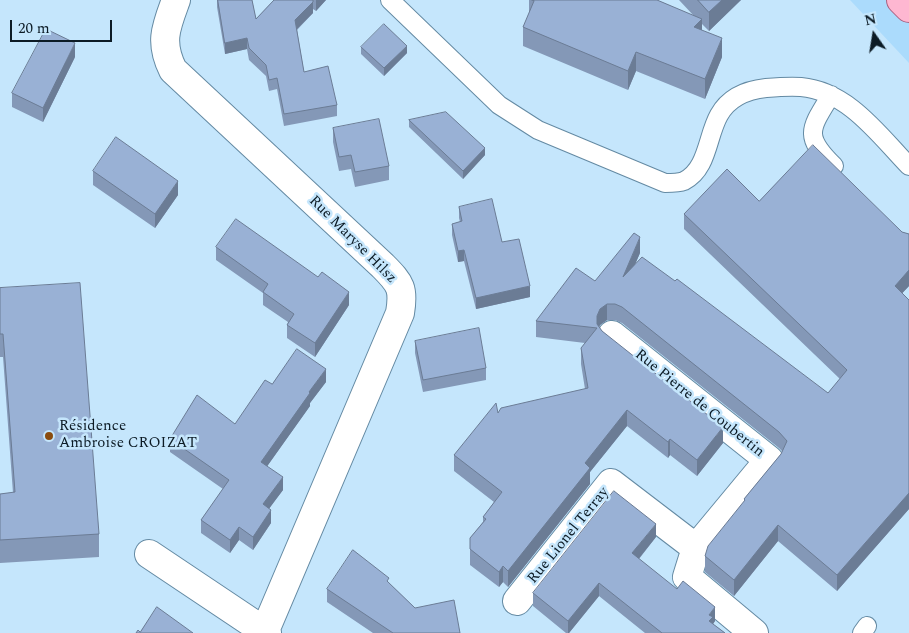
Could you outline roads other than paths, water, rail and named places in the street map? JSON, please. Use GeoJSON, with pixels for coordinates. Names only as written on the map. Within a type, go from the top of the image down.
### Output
{"type":"FeatureCollection","features":[{"type":"Feature","properties":{"kind":"main road"},"geometry":{"type":"LineString","coordinates":[[901,0],[909,8]]}},
{"type":"Feature","properties":{"kind":"street","name":"Rue Maryse Hilsz"},"geometry":{"type":"LineString","coordinates":[[176,0],[164,35],[167,58],[172,70],[384,266],[395,278],[403,294],[400,313],[266,633]]}},
{"type":"Feature","properties":{"kind":"street","name":"Rue Pierre de Coubertin"},"geometry":{"type":"LineString","coordinates":[[612,335],[769,460],[696,548],[688,577],[754,633]]}},
{"type":"Feature","properties":{"kind":"street","name":"Rue Lionel Terray"},"geometry":{"type":"LineString","coordinates":[[517,602],[612,483],[696,548]]}},
{"type":"Feature","properties":{"kind":"street"},"geometry":{"type":"LineString","coordinates":[[148,554],[266,633]]}},
{"type":"Feature","properties":{"kind":"lane"},"geometry":{"type":"LineString","coordinates":[[390,0],[499,105],[538,130],[665,183],[684,182],[698,169],[719,115],[734,97],[754,89],[780,87],[802,87],[831,95],[860,115],[909,166]]}},
{"type":"Feature","properties":{"kind":"lane"},"geometry":{"type":"LineString","coordinates":[[831,95],[818,116],[813,129],[813,142],[820,153],[848,180]]}},
{"type":"Feature","properties":{"kind":"place","name":"Résidence Ambroise CROIZAT"},"geometry":{"type":"Point","coordinates":[49,436]}}]}
